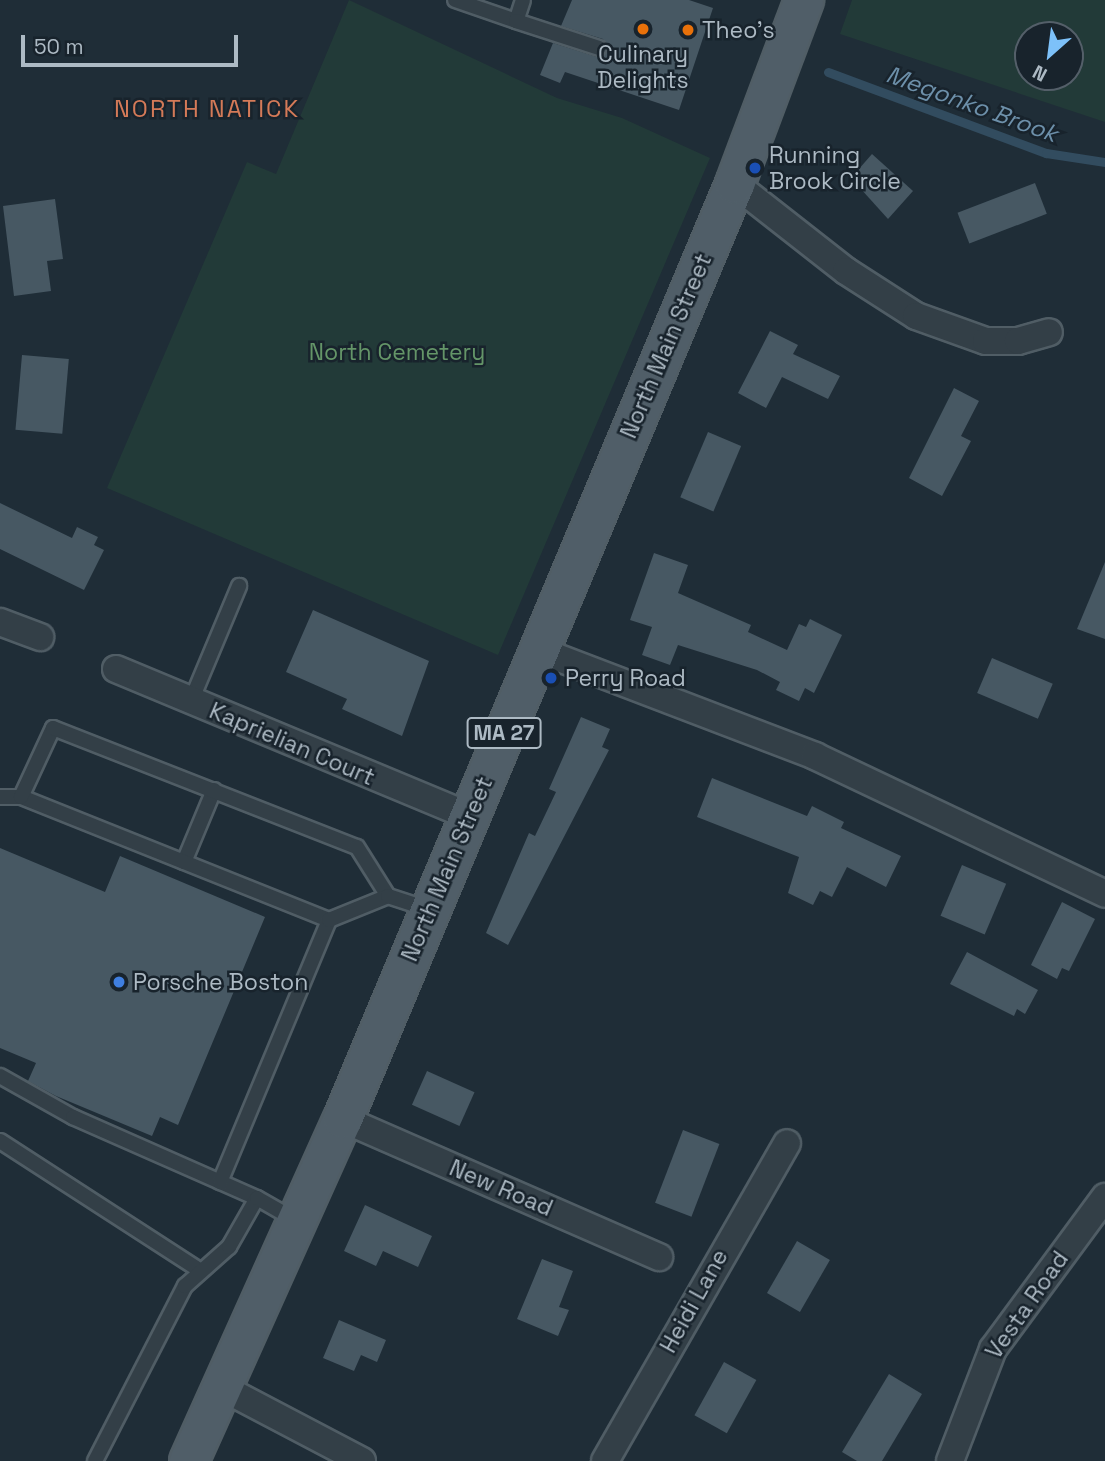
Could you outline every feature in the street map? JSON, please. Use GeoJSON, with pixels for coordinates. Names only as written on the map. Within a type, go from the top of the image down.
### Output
{"type":"FeatureCollection","features":[{"type":"Feature","properties":{"kind":"main road","name":"North Main Street"},"geometry":{"type":"LineString","coordinates":[[189,1461],[343,1119],[735,184],[804,0]]}},
{"type":"Feature","properties":{"kind":"street"},"geometry":{"type":"LineString","coordinates":[[735,184],[846,271],[916,316],[986,341],[1018,341],[1049,332]]}},
{"type":"Feature","properties":{"kind":"street"},"geometry":{"type":"LineString","coordinates":[[0,622],[40,637]]}},
{"type":"Feature","properties":{"kind":"street"},"geometry":{"type":"LineString","coordinates":[[538,650],[815,756],[1105,894]]}},
{"type":"Feature","properties":{"kind":"street","name":"Kaprielian Court"},"geometry":{"type":"LineString","coordinates":[[116,669],[469,816]]}},
{"type":"Feature","properties":{"kind":"street","name":"New Road"},"geometry":{"type":"LineString","coordinates":[[343,1119],[659,1257]]}},
{"type":"Feature","properties":{"kind":"street","name":"Heidi Lane"},"geometry":{"type":"LineString","coordinates":[[605,1461],[787,1143]]}},
{"type":"Feature","properties":{"kind":"street","name":"Vesta Road"},"geometry":{"type":"LineString","coordinates":[[950,1461],[993,1349],[1105,1197]]}},
{"type":"Feature","properties":{"kind":"street"},"geometry":{"type":"LineString","coordinates":[[223,1388],[362,1461]]}},
{"type":"Feature","properties":{"kind":"lane"},"geometry":{"type":"LineString","coordinates":[[455,0],[600,48]]}},
{"type":"Feature","properties":{"kind":"lane"},"geometry":{"type":"LineString","coordinates":[[516,21],[523,0]]}},
{"type":"Feature","properties":{"kind":"lane"},"geometry":{"type":"LineString","coordinates":[[191,701],[239,586]]}},
{"type":"Feature","properties":{"kind":"lane"},"geometry":{"type":"LineString","coordinates":[[21,797],[53,728],[357,847],[388,896],[430,910]]}},
{"type":"Feature","properties":{"kind":"lane"},"geometry":{"type":"LineString","coordinates":[[184,862],[214,790]]}},
{"type":"Feature","properties":{"kind":"lane"},"geometry":{"type":"LineString","coordinates":[[0,797],[21,797],[329,920],[388,896]]}},
{"type":"Feature","properties":{"kind":"lane"},"geometry":{"type":"LineString","coordinates":[[220,1182],[329,920]]}},
{"type":"Feature","properties":{"kind":"lane"},"geometry":{"type":"LineString","coordinates":[[0,1076],[72,1117],[257,1198],[298,1222]]}},
{"type":"Feature","properties":{"kind":"lane"},"geometry":{"type":"LineString","coordinates":[[0,1141],[201,1271]]}},
{"type":"Feature","properties":{"kind":"lane"},"geometry":{"type":"LineString","coordinates":[[95,1461],[185,1286],[229,1247],[257,1198]]}},
{"type":"Feature","properties":{"kind":"green space","name":"North Cemetery"},"geometry":{"type":"Polygon","coordinates":[[[349,0],[557,98],[622,118],[710,158],[498,655],[107,488],[247,162],[276,174],[349,0]]]}},
{"type":"Feature","properties":{"kind":"green space"},"geometry":{"type":"Polygon","coordinates":[[[852,0],[1105,0],[1105,122],[840,34],[852,0]]]}},
{"type":"Feature","properties":{"kind":"building"},"geometry":{"type":"Polygon","coordinates":[[[572,0],[689,0],[713,8],[679,110],[565,72],[560,83],[540,75],[553,43],[597,57],[608,52],[603,39],[561,26],[572,0]]]}},
{"type":"Feature","properties":{"kind":"building"},"geometry":{"type":"Polygon","coordinates":[[[872,154],[913,191],[888,219],[851,178],[872,154]]]}},
{"type":"Feature","properties":{"kind":"building"},"geometry":{"type":"Polygon","coordinates":[[[1035,183],[1047,214],[969,244],[958,213],[1035,183]]]}},
{"type":"Feature","properties":{"kind":"building"},"geometry":{"type":"Polygon","coordinates":[[[55,199],[63,259],[47,261],[51,291],[14,296],[3,206],[55,199]]]}},
{"type":"Feature","properties":{"kind":"building"},"geometry":{"type":"Polygon","coordinates":[[[770,331],[798,345],[793,354],[840,376],[828,399],[782,377],[766,408],[738,393],[770,331]]]}},
{"type":"Feature","properties":{"kind":"building"},"geometry":{"type":"Polygon","coordinates":[[[22,355],[69,359],[62,434],[15,430],[22,355]]]}},
{"type":"Feature","properties":{"kind":"building"},"geometry":{"type":"Polygon","coordinates":[[[954,388],[979,401],[961,436],[971,441],[942,496],[909,478],[954,388]]]}},
{"type":"Feature","properties":{"kind":"building"},"geometry":{"type":"Polygon","coordinates":[[[708,432],[741,446],[713,511],[680,497],[708,432]]]}},
{"type":"Feature","properties":{"kind":"building"},"geometry":{"type":"Polygon","coordinates":[[[0,503],[72,538],[77,527],[98,537],[94,545],[104,550],[84,590],[0,549],[0,503]]]}},
{"type":"Feature","properties":{"kind":"building"},"geometry":{"type":"Polygon","coordinates":[[[654,553],[688,565],[678,593],[751,625],[748,632],[787,650],[799,624],[806,627],[810,619],[842,635],[814,693],[805,688],[799,701],[776,690],[780,682],[757,670],[678,645],[670,665],[642,655],[652,627],[630,620],[654,553]]]}},
{"type":"Feature","properties":{"kind":"building"},"geometry":{"type":"Polygon","coordinates":[[[1105,562],[1105,639],[1077,629],[1105,562]]]}},
{"type":"Feature","properties":{"kind":"building"},"geometry":{"type":"Polygon","coordinates":[[[313,610],[429,661],[402,736],[342,709],[347,699],[286,672],[313,610]]]}},
{"type":"Feature","properties":{"kind":"building"},"geometry":{"type":"Polygon","coordinates":[[[992,658],[1053,684],[1038,719],[977,693],[992,658]]]}},
{"type":"Feature","properties":{"kind":"building"},"geometry":{"type":"Polygon","coordinates":[[[581,717],[610,729],[602,747],[609,750],[508,945],[486,933],[529,833],[535,836],[556,792],[549,789],[581,717]]]}},
{"type":"Feature","properties":{"kind":"building"},"geometry":{"type":"Polygon","coordinates":[[[712,778],[807,816],[812,806],[844,822],[841,828],[901,856],[886,887],[847,867],[832,897],[820,891],[813,905],[788,893],[799,857],[697,817],[712,778]]]}},
{"type":"Feature","properties":{"kind":"building","name":"Porsche Boston"},"geometry":{"type":"Polygon","coordinates":[[[0,848],[105,892],[120,856],[265,917],[178,1125],[160,1117],[152,1136],[56,1096],[28,1081],[36,1063],[0,1048],[0,848]]]}},
{"type":"Feature","properties":{"kind":"building"},"geometry":{"type":"Polygon","coordinates":[[[962,865],[1006,884],[985,934],[941,916],[962,865]]]}},
{"type":"Feature","properties":{"kind":"building"},"geometry":{"type":"Polygon","coordinates":[[[1062,902],[1095,919],[1069,971],[1062,968],[1057,979],[1031,965],[1062,902]]]}},
{"type":"Feature","properties":{"kind":"building"},"geometry":{"type":"Polygon","coordinates":[[[967,952],[1038,990],[1025,1014],[1017,1009],[1014,1016],[950,984],[967,952]]]}},
{"type":"Feature","properties":{"kind":"building"},"geometry":{"type":"Polygon","coordinates":[[[427,1071],[475,1092],[459,1126],[412,1105],[427,1071]]]}},
{"type":"Feature","properties":{"kind":"building"},"geometry":{"type":"Polygon","coordinates":[[[683,1130],[719,1144],[691,1217],[655,1203],[683,1130]]]}},
{"type":"Feature","properties":{"kind":"building"},"geometry":{"type":"Polygon","coordinates":[[[365,1205],[432,1236],[418,1267],[383,1251],[376,1266],[344,1251],[365,1205]]]}},
{"type":"Feature","properties":{"kind":"building"},"geometry":{"type":"Polygon","coordinates":[[[797,1241],[830,1260],[800,1312],[767,1293],[797,1241]]]}},
{"type":"Feature","properties":{"kind":"building"},"geometry":{"type":"Polygon","coordinates":[[[542,1259],[573,1271],[559,1307],[569,1310],[558,1336],[517,1319],[542,1259]]]}},
{"type":"Feature","properties":{"kind":"building"},"geometry":{"type":"Polygon","coordinates":[[[339,1320],[386,1340],[377,1362],[361,1355],[354,1371],[323,1358],[339,1320]]]}},
{"type":"Feature","properties":{"kind":"building"},"geometry":{"type":"Polygon","coordinates":[[[724,1362],[756,1380],[727,1433],[694,1415],[724,1362]]]}},
{"type":"Feature","properties":{"kind":"building"},"geometry":{"type":"Polygon","coordinates":[[[889,1374],[922,1394],[882,1461],[857,1461],[842,1452],[889,1374]]]}},
{"type":"Feature","properties":{"kind":"waterway","name":"Megonko Brook"},"geometry":{"type":"LineString","coordinates":[[828,72],[1046,153],[1105,162]]}},
{"type":"Feature","properties":{"kind":"place","name":"Culinary Delights"},"geometry":{"type":"Point","coordinates":[643,29]}},
{"type":"Feature","properties":{"kind":"place","name":"Theo's"},"geometry":{"type":"Point","coordinates":[688,30]}},
{"type":"Feature","properties":{"kind":"place","name":"Running Brook Circle"},"geometry":{"type":"Point","coordinates":[755,168]}},
{"type":"Feature","properties":{"kind":"place","name":"Perry Road"},"geometry":{"type":"Point","coordinates":[551,678]}},
{"type":"Feature","properties":{"kind":"place","name":"Porsche Boston"},"geometry":{"type":"Point","coordinates":[119,982]}},
{"type":"Feature","properties":{"kind":"district","name":"NORTH NATICK"},"geometry":{"type":"Point","coordinates":[207,109]}}]}
